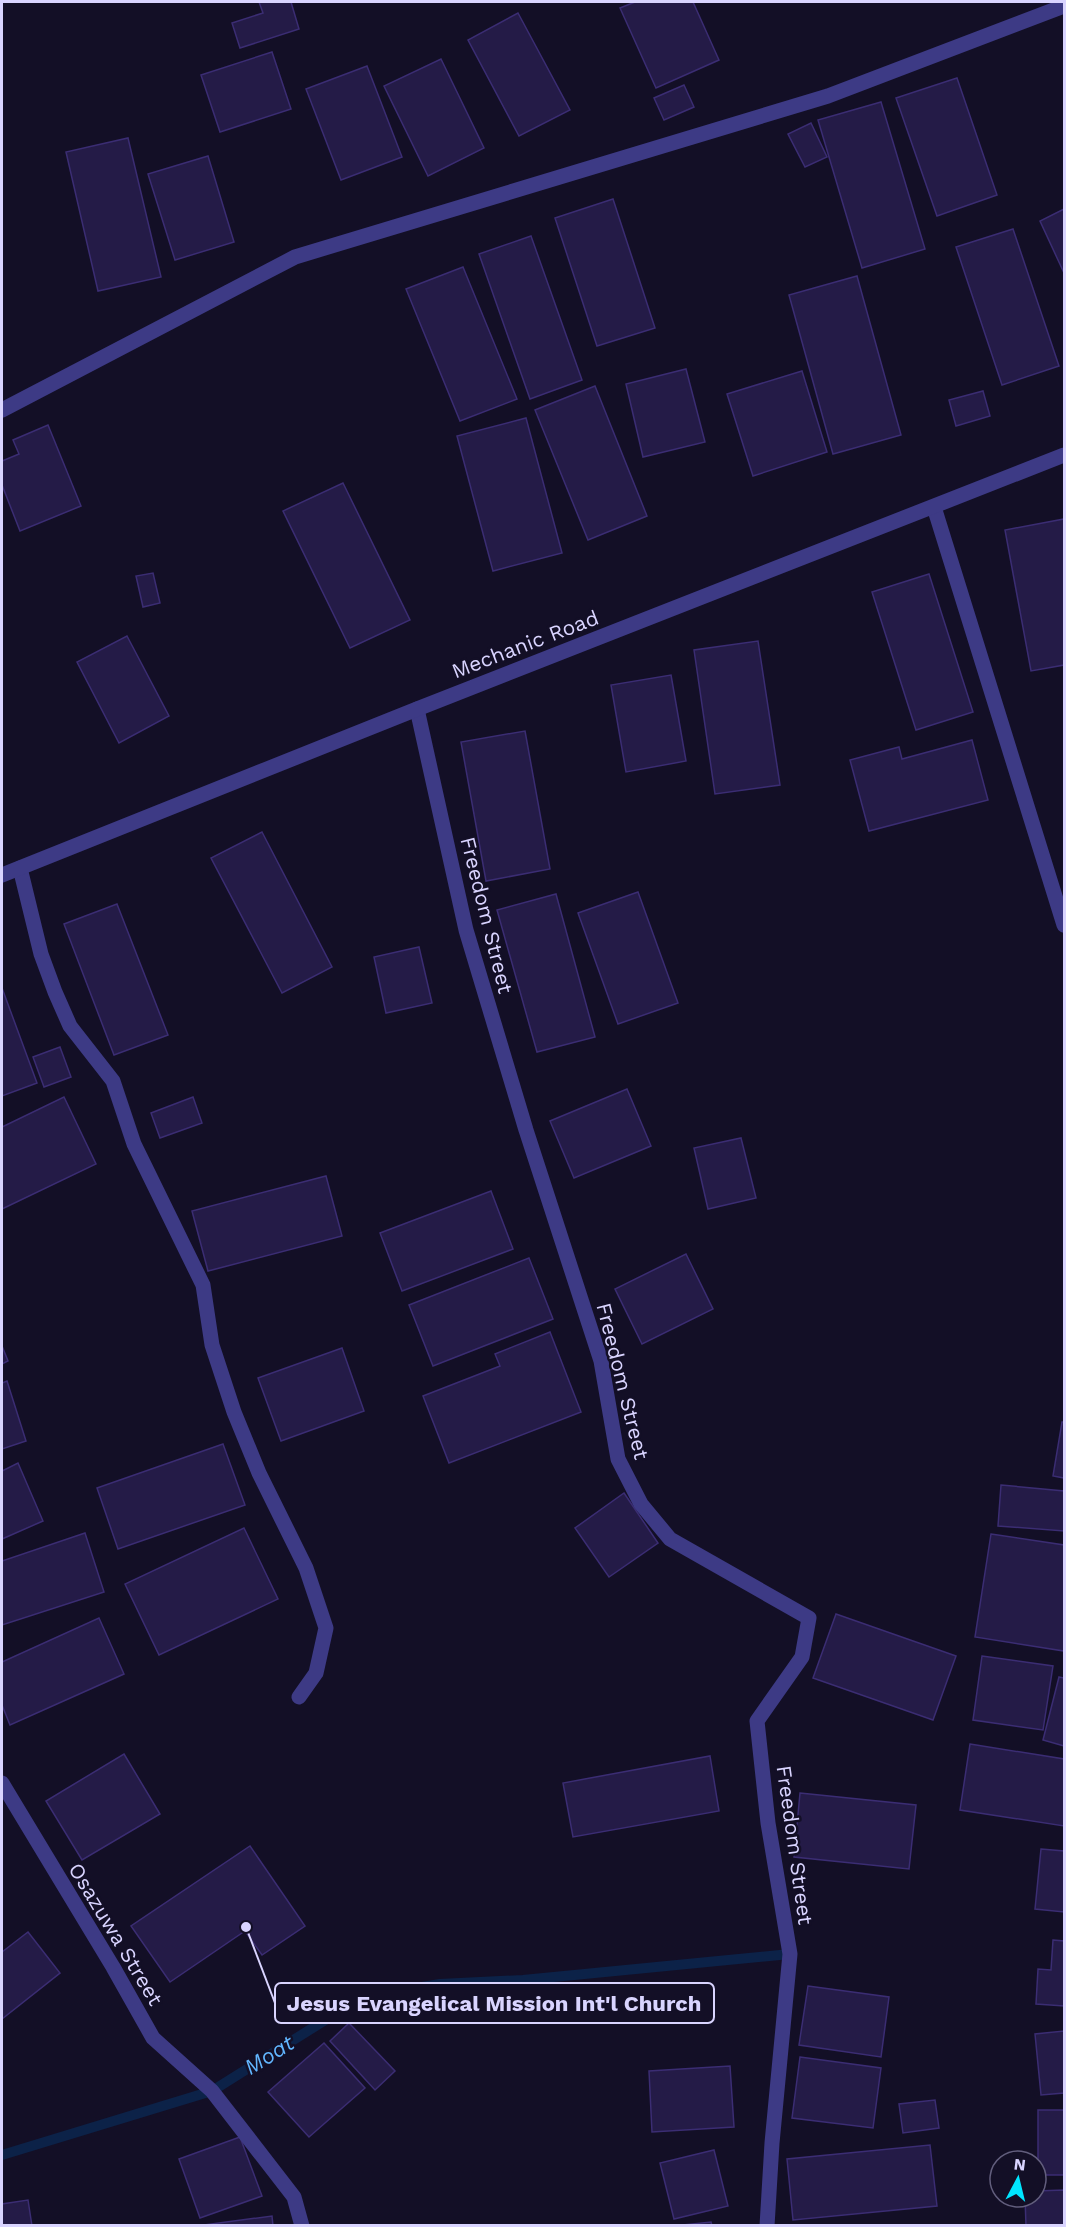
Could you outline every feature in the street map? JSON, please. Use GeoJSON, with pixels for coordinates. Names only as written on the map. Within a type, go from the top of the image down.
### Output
{"type":"FeatureCollection","features":[{"type":"Feature","properties":{"kind":"street"},"geometry":{"type":"LineString","coordinates":[[2,410],[295,257],[828,96],[1065,6]]}},
{"type":"Feature","properties":{"kind":"street","name":"Mechanic Road"},"geometry":{"type":"LineString","coordinates":[[2,875],[417,709],[1065,455]]}},
{"type":"Feature","properties":{"kind":"street"},"geometry":{"type":"LineString","coordinates":[[934,507],[1065,925]]}},
{"type":"Feature","properties":{"kind":"street","name":"Freedom Street"},"geometry":{"type":"LineString","coordinates":[[417,709],[466,930],[526,1130],[601,1361],[618,1459],[641,1504],[670,1539],[809,1618],[802,1657],[757,1721],[768,1823],[790,1953],[772,2143],[767,2226]]}},
{"type":"Feature","properties":{"kind":"street"},"geometry":{"type":"LineString","coordinates":[[20,868],[41,954],[55,992],[70,1026],[113,1081],[134,1144],[203,1286],[212,1345],[234,1413],[259,1473],[306,1568],[326,1628],[316,1673],[299,1697]]}},
{"type":"Feature","properties":{"kind":"street","name":"Osazuwa Street"},"geometry":{"type":"LineString","coordinates":[[2,1783],[153,2038],[212,2091],[294,2197],[302,2226]]}},
{"type":"Feature","properties":{"kind":"building"},"geometry":{"type":"Polygon","coordinates":[[[259,2],[291,2],[299,29],[240,48],[232,23],[263,13],[259,2]]]}},
{"type":"Feature","properties":{"kind":"building"},"geometry":{"type":"Polygon","coordinates":[[[635,2],[693,2],[719,60],[656,88],[620,8],[635,2]]]}},
{"type":"Feature","properties":{"kind":"building"},"geometry":{"type":"Polygon","coordinates":[[[518,13],[570,110],[519,136],[468,40],[518,13]]]}},
{"type":"Feature","properties":{"kind":"building"},"geometry":{"type":"Polygon","coordinates":[[[272,52],[291,109],[220,132],[201,75],[272,52]]]}},
{"type":"Feature","properties":{"kind":"building"},"geometry":{"type":"Polygon","coordinates":[[[441,59],[484,148],[428,176],[384,86],[441,59]]]}},
{"type":"Feature","properties":{"kind":"building"},"geometry":{"type":"Polygon","coordinates":[[[367,66],[402,157],[341,180],[306,89],[367,66]]]}},
{"type":"Feature","properties":{"kind":"building"},"geometry":{"type":"Polygon","coordinates":[[[957,78],[997,195],[937,216],[896,98],[957,78]]]}},
{"type":"Feature","properties":{"kind":"building"},"geometry":{"type":"Polygon","coordinates":[[[684,85],[694,107],[664,120],[654,98],[684,85]]]}},
{"type":"Feature","properties":{"kind":"building"},"geometry":{"type":"Polygon","coordinates":[[[881,102],[925,249],[862,268],[818,120],[881,102]]]}},
{"type":"Feature","properties":{"kind":"building"},"geometry":{"type":"Polygon","coordinates":[[[811,123],[827,157],[805,167],[788,134],[811,123]]]}},
{"type":"Feature","properties":{"kind":"building"},"geometry":{"type":"Polygon","coordinates":[[[128,138],[161,277],[98,291],[66,152],[128,138]]]}},
{"type":"Feature","properties":{"kind":"building"},"geometry":{"type":"Polygon","coordinates":[[[208,156],[234,242],[175,260],[148,174],[208,156]]]}},
{"type":"Feature","properties":{"kind":"building"},"geometry":{"type":"Polygon","coordinates":[[[613,199],[655,328],[597,346],[555,218],[613,199]]]}},
{"type":"Feature","properties":{"kind":"building"},"geometry":{"type":"Polygon","coordinates":[[[1064,209],[1064,273],[1040,221],[1064,209]]]}},
{"type":"Feature","properties":{"kind":"building"},"geometry":{"type":"Polygon","coordinates":[[[1013,229],[1059,366],[1002,385],[956,247],[1013,229]]]}},
{"type":"Feature","properties":{"kind":"building"},"geometry":{"type":"Polygon","coordinates":[[[531,236],[582,380],[530,399],[479,254],[531,236]]]}},
{"type":"Feature","properties":{"kind":"building"},"geometry":{"type":"Polygon","coordinates":[[[463,267],[517,399],[460,421],[406,289],[463,267]]]}},
{"type":"Feature","properties":{"kind":"building"},"geometry":{"type":"Polygon","coordinates":[[[857,276],[901,435],[833,454],[789,295],[857,276]]]}},
{"type":"Feature","properties":{"kind":"building"},"geometry":{"type":"Polygon","coordinates":[[[686,369],[705,442],[643,457],[626,384],[686,369]]]}},
{"type":"Feature","properties":{"kind":"building"},"geometry":{"type":"Polygon","coordinates":[[[802,371],[827,452],[753,476],[727,394],[802,371]]]}},
{"type":"Feature","properties":{"kind":"building"},"geometry":{"type":"Polygon","coordinates":[[[595,386],[647,516],[588,540],[535,410],[595,386]]]}},
{"type":"Feature","properties":{"kind":"building"},"geometry":{"type":"Polygon","coordinates":[[[983,391],[990,416],[956,426],[949,400],[983,391]]]}},
{"type":"Feature","properties":{"kind":"building"},"geometry":{"type":"Polygon","coordinates":[[[526,418],[562,553],[493,571],[457,436],[526,418]]]}},
{"type":"Feature","properties":{"kind":"building"},"geometry":{"type":"Polygon","coordinates":[[[48,425],[81,506],[20,531],[2,485],[2,461],[19,454],[13,440],[48,425]]]}},
{"type":"Feature","properties":{"kind":"building"},"geometry":{"type":"Polygon","coordinates":[[[343,483],[410,620],[350,648],[283,511],[343,483]]]}},
{"type":"Feature","properties":{"kind":"building"},"geometry":{"type":"Polygon","coordinates":[[[1064,519],[1064,665],[1031,671],[1005,530],[1064,519]]]}},
{"type":"Feature","properties":{"kind":"building"},"geometry":{"type":"Polygon","coordinates":[[[153,573],[160,603],[143,607],[136,576],[153,573]]]}},
{"type":"Feature","properties":{"kind":"building"},"geometry":{"type":"Polygon","coordinates":[[[929,574],[973,712],[916,730],[872,592],[929,574]]]}},
{"type":"Feature","properties":{"kind":"building"},"geometry":{"type":"Polygon","coordinates":[[[127,636],[169,716],[119,743],[77,662],[127,636]]]}},
{"type":"Feature","properties":{"kind":"building"},"geometry":{"type":"Polygon","coordinates":[[[758,641],[780,785],[715,794],[694,650],[758,641]]]}},
{"type":"Feature","properties":{"kind":"building"},"geometry":{"type":"Polygon","coordinates":[[[671,675],[686,761],[626,772],[611,685],[671,675]]]}},
{"type":"Feature","properties":{"kind":"building"},"geometry":{"type":"Polygon","coordinates":[[[525,731],[550,869],[486,881],[461,742],[525,731]]]}},
{"type":"Feature","properties":{"kind":"building"},"geometry":{"type":"Polygon","coordinates":[[[972,740],[988,800],[869,831],[850,760],[899,747],[902,759],[972,740]]]}},
{"type":"Feature","properties":{"kind":"building"},"geometry":{"type":"Polygon","coordinates":[[[262,832],[332,967],[282,993],[211,858],[262,832]]]}},
{"type":"Feature","properties":{"kind":"building"},"geometry":{"type":"Polygon","coordinates":[[[638,892],[678,1003],[618,1024],[578,913],[638,892]]]}},
{"type":"Feature","properties":{"kind":"building"},"geometry":{"type":"Polygon","coordinates":[[[556,894],[595,1037],[537,1052],[497,910],[556,894]]]}},
{"type":"Feature","properties":{"kind":"building"},"geometry":{"type":"Polygon","coordinates":[[[117,904],[168,1035],[114,1055],[64,924],[117,904]]]}},
{"type":"Feature","properties":{"kind":"building"},"geometry":{"type":"Polygon","coordinates":[[[419,947],[432,1003],[386,1013],[374,957],[419,947]]]}},
{"type":"Feature","properties":{"kind":"building"},"geometry":{"type":"Polygon","coordinates":[[[2,988],[37,1083],[2,1096],[2,988]]]}},
{"type":"Feature","properties":{"kind":"building"},"geometry":{"type":"Polygon","coordinates":[[[60,1047],[71,1077],[44,1087],[33,1057],[60,1047]]]}},
{"type":"Feature","properties":{"kind":"building"},"geometry":{"type":"Polygon","coordinates":[[[627,1089],[651,1146],[574,1178],[550,1121],[627,1089]]]}},
{"type":"Feature","properties":{"kind":"building"},"geometry":{"type":"Polygon","coordinates":[[[64,1097],[96,1164],[2,1209],[2,1127],[64,1097]]]}},
{"type":"Feature","properties":{"kind":"building"},"geometry":{"type":"Polygon","coordinates":[[[193,1097],[202,1123],[160,1138],[151,1113],[193,1097]]]}},
{"type":"Feature","properties":{"kind":"building"},"geometry":{"type":"Polygon","coordinates":[[[741,1138],[756,1198],[708,1209],[694,1148],[741,1138]]]}},
{"type":"Feature","properties":{"kind":"building"},"geometry":{"type":"Polygon","coordinates":[[[326,1176],[342,1236],[208,1271],[192,1211],[326,1176]]]}},
{"type":"Feature","properties":{"kind":"building"},"geometry":{"type":"Polygon","coordinates":[[[491,1191],[513,1249],[402,1291],[380,1233],[491,1191]]]}},
{"type":"Feature","properties":{"kind":"building"},"geometry":{"type":"Polygon","coordinates":[[[686,1254],[713,1309],[642,1344],[615,1289],[686,1254]]]}},
{"type":"Feature","properties":{"kind":"building"},"geometry":{"type":"Polygon","coordinates":[[[529,1258],[553,1319],[433,1366],[409,1305],[529,1258]]]}},
{"type":"Feature","properties":{"kind":"building"},"geometry":{"type":"Polygon","coordinates":[[[550,1332],[581,1412],[449,1463],[423,1396],[500,1366],[495,1354],[550,1332]]]}},
{"type":"Feature","properties":{"kind":"building"},"geometry":{"type":"Polygon","coordinates":[[[2,1346],[8,1361],[2,1364],[2,1346]]]}},
{"type":"Feature","properties":{"kind":"building"},"geometry":{"type":"Polygon","coordinates":[[[342,1348],[364,1411],[281,1441],[258,1378],[342,1348]]]}},
{"type":"Feature","properties":{"kind":"building"},"geometry":{"type":"Polygon","coordinates":[[[7,1381],[26,1441],[2,1449],[2,1383],[7,1381]]]}},
{"type":"Feature","properties":{"kind":"building"},"geometry":{"type":"Polygon","coordinates":[[[1062,1422],[1064,1422],[1064,1478],[1053,1476],[1062,1422]]]}},
{"type":"Feature","properties":{"kind":"building"},"geometry":{"type":"Polygon","coordinates":[[[223,1444],[245,1505],[118,1549],[97,1488],[223,1444]]]}},
{"type":"Feature","properties":{"kind":"building"},"geometry":{"type":"Polygon","coordinates":[[[18,1463],[43,1521],[2,1539],[2,1471],[18,1463]]]}},
{"type":"Feature","properties":{"kind":"building"},"geometry":{"type":"Polygon","coordinates":[[[1001,1485],[1064,1491],[1064,1531],[998,1526],[1001,1485]]]}},
{"type":"Feature","properties":{"kind":"building"},"geometry":{"type":"Polygon","coordinates":[[[624,1493],[658,1543],[609,1577],[575,1528],[624,1493]]]}},
{"type":"Feature","properties":{"kind":"building"},"geometry":{"type":"Polygon","coordinates":[[[244,1528],[278,1599],[159,1655],[125,1584],[244,1528]]]}},
{"type":"Feature","properties":{"kind":"building"},"geometry":{"type":"Polygon","coordinates":[[[85,1533],[104,1592],[2,1625],[2,1561],[85,1533]]]}},
{"type":"Feature","properties":{"kind":"building"},"geometry":{"type":"Polygon","coordinates":[[[991,1534],[1064,1545],[1064,1651],[975,1637],[991,1534]]]}},
{"type":"Feature","properties":{"kind":"building"},"geometry":{"type":"Polygon","coordinates":[[[836,1614],[956,1656],[933,1720],[813,1678],[836,1614]]]}},
{"type":"Feature","properties":{"kind":"building"},"geometry":{"type":"Polygon","coordinates":[[[99,1618],[124,1674],[10,1725],[2,1705],[2,1662],[99,1618]]]}},
{"type":"Feature","properties":{"kind":"building"},"geometry":{"type":"Polygon","coordinates":[[[982,1656],[1053,1666],[1043,1730],[973,1720],[982,1656]]]}},
{"type":"Feature","properties":{"kind":"building"},"geometry":{"type":"Polygon","coordinates":[[[1059,1677],[1064,1678],[1064,1746],[1043,1740],[1059,1677]]]}},
{"type":"Feature","properties":{"kind":"building"},"geometry":{"type":"Polygon","coordinates":[[[970,1744],[1064,1759],[1064,1826],[960,1810],[970,1744]]]}},
{"type":"Feature","properties":{"kind":"building"},"geometry":{"type":"Polygon","coordinates":[[[124,1754],[160,1814],[82,1860],[46,1801],[124,1754]]]}},
{"type":"Feature","properties":{"kind":"building"},"geometry":{"type":"Polygon","coordinates":[[[710,1756],[719,1811],[573,1837],[563,1783],[710,1756]]]}},
{"type":"Feature","properties":{"kind":"building"},"geometry":{"type":"Polygon","coordinates":[[[800,1793],[916,1805],[909,1869],[794,1857],[800,1793]]]}},
{"type":"Feature","properties":{"kind":"building"},"geometry":{"type":"Polygon","coordinates":[[[250,1846],[305,1926],[262,1955],[245,1931],[170,1982],[131,1926],[250,1846]]]}},
{"type":"Feature","properties":{"kind":"building"},"geometry":{"type":"Polygon","coordinates":[[[1041,1849],[1064,1851],[1064,1912],[1035,1909],[1041,1849]]]}},
{"type":"Feature","properties":{"kind":"building"},"geometry":{"type":"Polygon","coordinates":[[[28,1932],[60,1973],[2,2019],[2,1952],[28,1932]]]}},
{"type":"Feature","properties":{"kind":"building"},"geometry":{"type":"Polygon","coordinates":[[[1053,1940],[1064,1941],[1064,2006],[1036,2004],[1038,1969],[1051,1970],[1053,1940]]]}},
{"type":"Feature","properties":{"kind":"building"},"geometry":{"type":"Polygon","coordinates":[[[808,1986],[889,1997],[881,2057],[799,2045],[808,1986]]]}},
{"type":"Feature","properties":{"kind":"building"},"geometry":{"type":"Polygon","coordinates":[[[349,2023],[395,2071],[375,2090],[330,2041],[349,2023]]]}},
{"type":"Feature","properties":{"kind":"building"},"geometry":{"type":"Polygon","coordinates":[[[1064,2031],[1064,2093],[1041,2095],[1035,2034],[1064,2031]]]}},
{"type":"Feature","properties":{"kind":"building"},"geometry":{"type":"Polygon","coordinates":[[[324,2043],[365,2088],[309,2137],[268,2092],[324,2043]]]}},
{"type":"Feature","properties":{"kind":"building"},"geometry":{"type":"Polygon","coordinates":[[[800,2057],[881,2068],[873,2128],[792,2118],[800,2057]]]}},
{"type":"Feature","properties":{"kind":"building"},"geometry":{"type":"Polygon","coordinates":[[[730,2066],[734,2127],[652,2132],[649,2071],[730,2066]]]}},
{"type":"Feature","properties":{"kind":"building"},"geometry":{"type":"Polygon","coordinates":[[[935,2100],[939,2128],[903,2133],[899,2104],[935,2100]]]}},
{"type":"Feature","properties":{"kind":"building"},"geometry":{"type":"Polygon","coordinates":[[[1038,2110],[1064,2110],[1064,2175],[1048,2175],[1048,2149],[1038,2149],[1038,2110]]]}},
{"type":"Feature","properties":{"kind":"building"},"geometry":{"type":"Polygon","coordinates":[[[240,2137],[262,2196],[200,2218],[179,2159],[240,2137]]]}},
{"type":"Feature","properties":{"kind":"building"},"geometry":{"type":"Polygon","coordinates":[[[930,2145],[937,2206],[793,2220],[787,2159],[930,2145]]]}},
{"type":"Feature","properties":{"kind":"building"},"geometry":{"type":"Polygon","coordinates":[[[714,2150],[728,2206],[674,2219],[660,2163],[714,2150]]]}},
{"type":"Feature","properties":{"kind":"building"},"geometry":{"type":"Polygon","coordinates":[[[1064,2190],[1064,2226],[1026,2226],[1025,2209],[1048,2209],[1048,2191],[1064,2190]]]}},
{"type":"Feature","properties":{"kind":"building"},"geometry":{"type":"Polygon","coordinates":[[[28,2200],[32,2226],[2,2226],[2,2204],[28,2200]]]}},
{"type":"Feature","properties":{"kind":"building"},"geometry":{"type":"Polygon","coordinates":[[[272,2216],[273,2226],[204,2225],[272,2216]]]}},
{"type":"Feature","properties":{"kind":"building"},"geometry":{"type":"Polygon","coordinates":[[[711,2222],[712,2226],[673,2226],[711,2222]]]}},
{"type":"Feature","properties":{"kind":"waterway","name":"Moat"},"geometry":{"type":"LineString","coordinates":[[2,2155],[212,2091],[362,1997],[440,1984],[523,1980],[790,1954]]}},
{"type":"Feature","properties":{"kind":"place","name":"Jesus Evangelical Mission Int'l Church"},"geometry":{"type":"Point","coordinates":[246,1927]}}]}
